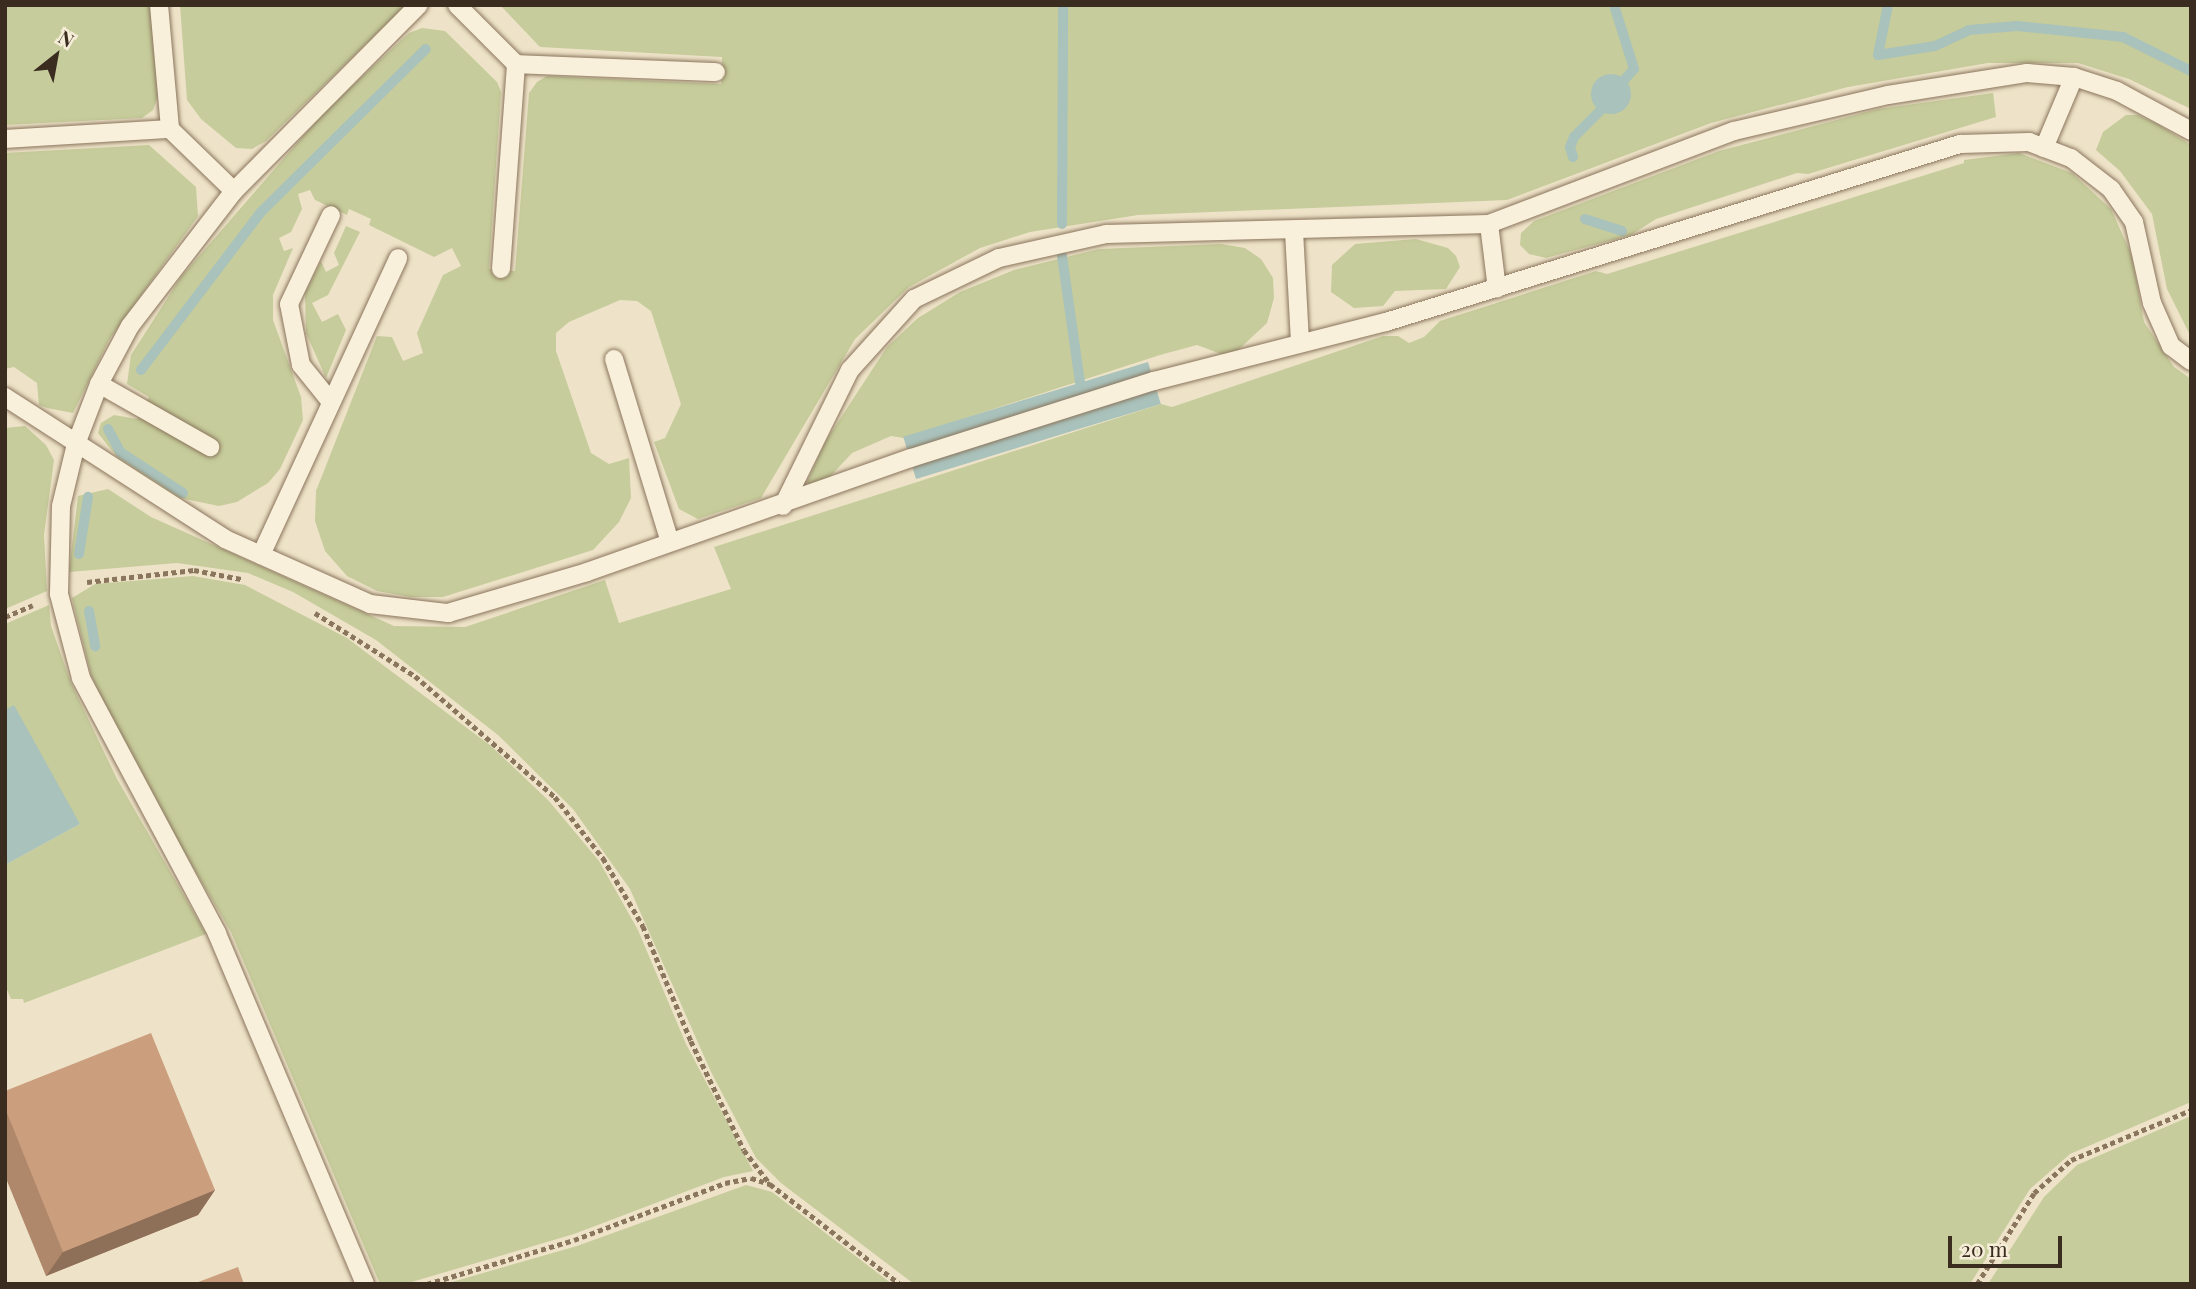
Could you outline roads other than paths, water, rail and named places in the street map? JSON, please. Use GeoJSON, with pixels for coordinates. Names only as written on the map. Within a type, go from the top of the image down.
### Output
{"type":"FeatureCollection","features":[{"type":"Feature","properties":{"kind":"lane"},"geometry":{"type":"LineString","coordinates":[[159,5],[170,129],[234,191]]}},
{"type":"Feature","properties":{"kind":"lane"},"geometry":{"type":"LineString","coordinates":[[365,1284],[217,933],[81,678],[59,594],[61,506],[76,444],[99,384],[130,326],[234,191],[419,5]]}},
{"type":"Feature","properties":{"kind":"lane"},"geometry":{"type":"LineString","coordinates":[[457,5],[516,64],[716,72]]}},
{"type":"Feature","properties":{"kind":"lane"},"geometry":{"type":"LineString","coordinates":[[500,269],[516,64]]}},
{"type":"Feature","properties":{"kind":"lane"},"geometry":{"type":"LineString","coordinates":[[783,506],[850,370],[914,299],[999,258],[1106,234],[1489,224],[1734,131],[1980,78],[2027,73],[2074,77],[2117,91],[2191,131]]}},
{"type":"Feature","properties":{"kind":"lane"},"geometry":{"type":"LineString","coordinates":[[2044,148],[2074,77]]}},
{"type":"Feature","properties":{"kind":"lane"},"geometry":{"type":"LineString","coordinates":[[5,139],[170,129]]}},
{"type":"Feature","properties":{"kind":"lane"},"geometry":{"type":"LineString","coordinates":[[5,397],[225,539],[370,604],[448,613],[783,506],[962,442],[1154,382],[1497,289],[1960,144],[2029,142],[2071,159],[2111,189],[2134,222],[2152,303],[2171,346],[2191,361]]}},
{"type":"Feature","properties":{"kind":"lane"},"geometry":{"type":"LineString","coordinates":[[331,215],[289,304],[301,365],[331,402]]}},
{"type":"Feature","properties":{"kind":"lane"},"geometry":{"type":"LineString","coordinates":[[1489,224],[1497,289]]}},
{"type":"Feature","properties":{"kind":"lane"},"geometry":{"type":"LineString","coordinates":[[1294,231],[1300,342]]}},
{"type":"Feature","properties":{"kind":"lane"},"geometry":{"type":"LineString","coordinates":[[261,555],[398,258]]}},
{"type":"Feature","properties":{"kind":"lane"},"geometry":{"type":"LineString","coordinates":[[614,359],[670,542]]}},
{"type":"Feature","properties":{"kind":"lane"},"geometry":{"type":"LineString","coordinates":[[99,384],[210,447]]}},
{"type":"Feature","properties":{"kind":"water"},"geometry":{"type":"Polygon","coordinates":[[[1611,74],[1619,75],[1625,80],[1630,86],[1630,102],[1625,108],[1619,113],[1611,114],[1603,113],[1597,108],[1592,102],[1591,94],[1592,86],[1597,80],[1603,75],[1611,74]]]}},
{"type":"Feature","properties":{"kind":"water"},"geometry":{"type":"Polygon","coordinates":[[[1148,362],[1161,404],[916,479],[903,437],[1148,362]]]}},
{"type":"Feature","properties":{"kind":"water"},"geometry":{"type":"Polygon","coordinates":[[[14,705],[80,824],[5,865],[5,710],[14,705]]]}},
{"type":"Feature","properties":{"kind":"waterway"},"geometry":{"type":"LineString","coordinates":[[1062,224],[1063,5]]}},
{"type":"Feature","properties":{"kind":"waterway"},"geometry":{"type":"LineString","coordinates":[[1614,5],[1634,69],[1625,79]]}},
{"type":"Feature","properties":{"kind":"waterway"},"geometry":{"type":"LineString","coordinates":[[1888,5],[1878,55],[1935,46],[1969,30],[2017,26],[2123,37],[2191,71]]}},
{"type":"Feature","properties":{"kind":"waterway"},"geometry":{"type":"LineString","coordinates":[[141,370],[260,213],[426,49]]}},
{"type":"Feature","properties":{"kind":"waterway"},"geometry":{"type":"LineString","coordinates":[[1573,157],[1570,147],[1574,137],[1600,111]]}},
{"type":"Feature","properties":{"kind":"waterway"},"geometry":{"type":"LineString","coordinates":[[1585,219],[1622,231]]}},
{"type":"Feature","properties":{"kind":"waterway"},"geometry":{"type":"LineString","coordinates":[[1062,256],[1080,383]]}},
{"type":"Feature","properties":{"kind":"waterway"},"geometry":{"type":"LineString","coordinates":[[108,429],[120,452],[183,493]]}},
{"type":"Feature","properties":{"kind":"waterway"},"geometry":{"type":"LineString","coordinates":[[79,554],[88,497]]}},
{"type":"Feature","properties":{"kind":"waterway"},"geometry":{"type":"LineString","coordinates":[[89,611],[95,646]]}}]}
